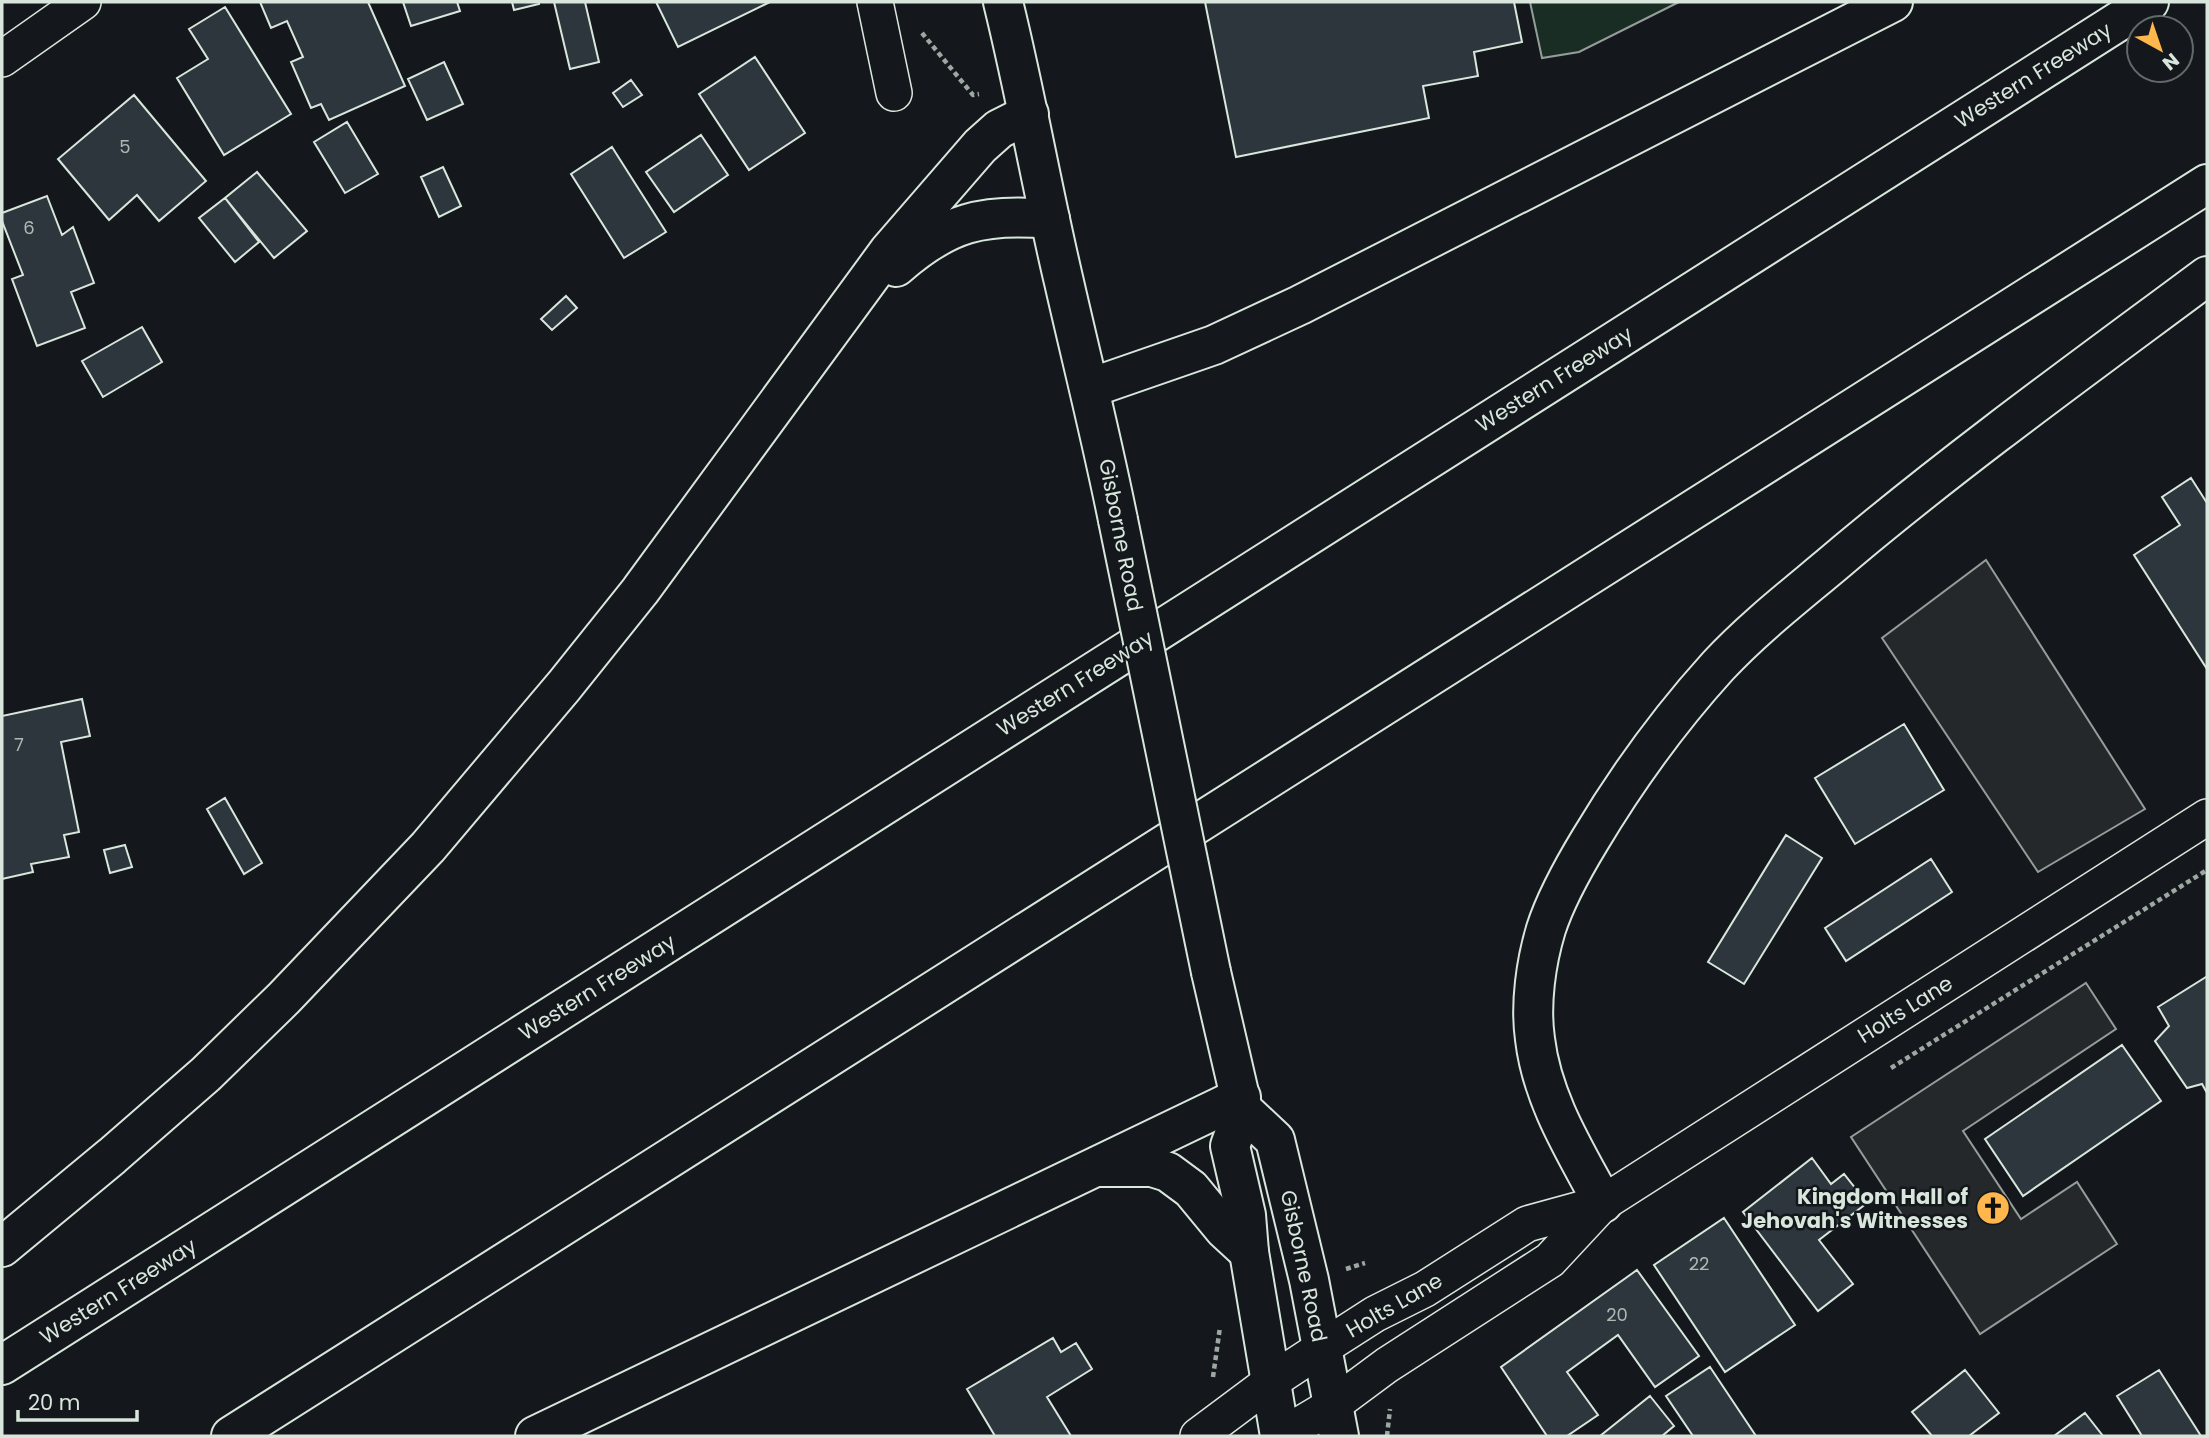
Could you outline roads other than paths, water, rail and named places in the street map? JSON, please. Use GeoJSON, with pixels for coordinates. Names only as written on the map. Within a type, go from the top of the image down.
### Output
{"type":"FeatureCollection","features":[{"type":"Feature","properties":{"kind":"main road","name":"Gisborne Road"},"geometry":{"type":"LineString","coordinates":[[1003,2],[1090,388],[1211,972],[1242,1104],[1275,1140],[1336,1421]]}},
{"type":"Feature","properties":{"kind":"main road"},"geometry":{"type":"LineString","coordinates":[[1090,388],[1214,345],[1300,305],[1893,2]]}},
{"type":"Feature","properties":{"kind":"main road","name":"Western Freeway"},"geometry":{"type":"LineString","coordinates":[[2,1365],[2149,2]]}},
{"type":"Feature","properties":{"kind":"main road"},"geometry":{"type":"LineString","coordinates":[[2,1247],[206,1074],[284,998],[428,847],[564,687],[640,591],[888,251],[980,146],[1026,100]]}},
{"type":"Feature","properties":{"kind":"main road"},"geometry":{"type":"LineString","coordinates":[[231,1436],[2207,184]]}},
{"type":"Feature","properties":{"kind":"main road"},"geometry":{"type":"LineString","coordinates":[[849,307],[928,240],[956,227],[987,218],[1020,216],[1050,219]]}},
{"type":"Feature","properties":{"kind":"main road"},"geometry":{"type":"LineString","coordinates":[[1603,1203],[1558,1119],[1543,1081],[1534,1038],[1535,985],[1546,928],[1571,871],[1604,816],[1686,704],[1720,664],[1774,614],[1908,501],[2207,276]]}},
{"type":"Feature","properties":{"kind":"main road"},"geometry":{"type":"LineString","coordinates":[[535,1436],[989,1220],[1092,1167],[1242,1104]]}},
{"type":"Feature","properties":{"kind":"main road"},"geometry":{"type":"LineString","coordinates":[[1242,1104],[1230,1146],[1246,1215],[1269,1383],[1281,1436]]}},
{"type":"Feature","properties":{"kind":"main road"},"geometry":{"type":"LineString","coordinates":[[1092,1167],[1152,1167],[1168,1172],[1191,1189],[1224,1229],[1249,1252]]}},
{"type":"Feature","properties":{"kind":"street"},"geometry":{"type":"LineString","coordinates":[[2,59],[83,2]]}},
{"type":"Feature","properties":{"kind":"street"},"geometry":{"type":"LineString","coordinates":[[875,2],[894,93]]}},
{"type":"Feature","properties":{"kind":"street","name":"Holts Lane"},"geometry":{"type":"LineString","coordinates":[[1281,1436],[1336,1421],[1387,1365],[1550,1261],[1603,1203],[2207,817]]}},
{"type":"Feature","properties":{"kind":"street","name":"Holts Lane"},"geometry":{"type":"LineString","coordinates":[[1198,1436],[1269,1383],[1322,1348],[1375,1314],[1424,1289],[1527,1224],[1603,1203]]}},
{"type":"Feature","properties":{"kind":"place","name":"Kingdom Hall of Jehovah's Witnesses"},"geometry":{"type":"Point","coordinates":[1993,1208]}}]}
